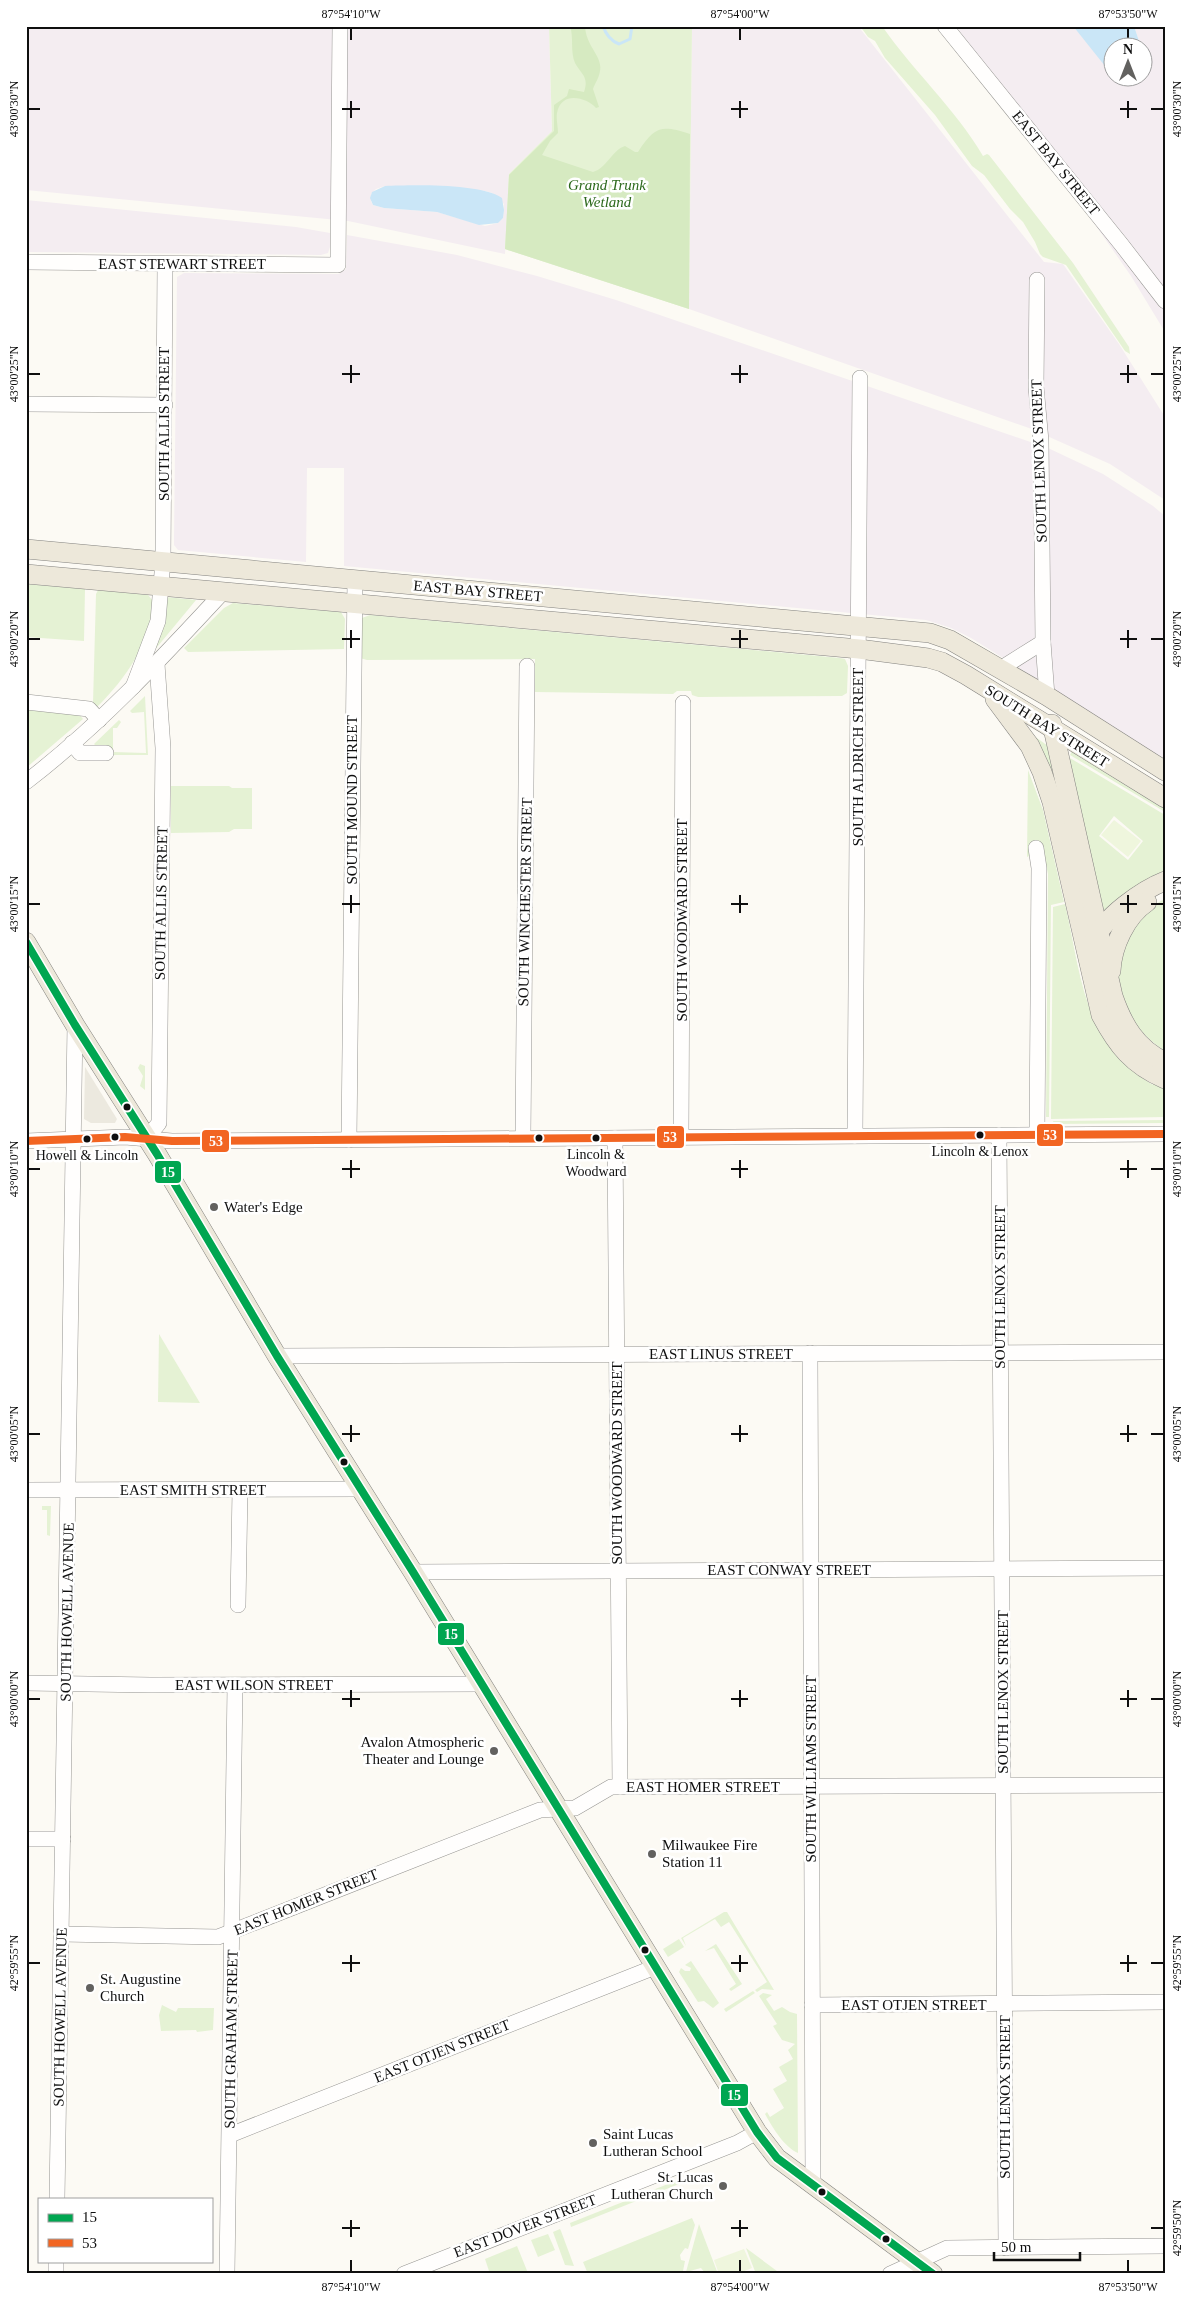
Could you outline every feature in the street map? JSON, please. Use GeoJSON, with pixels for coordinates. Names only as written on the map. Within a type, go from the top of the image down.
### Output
{"type":"FeatureCollection","features":[{"type":"Feature","properties":{"kind":"main road","name":"EAST BAY STREET"},"geometry":{"type":"LineString","coordinates":[[26,549],[930,634]]}},
{"type":"Feature","properties":{"kind":"main road"},"geometry":{"type":"LineString","coordinates":[[224,591],[226,568]]}},
{"type":"Feature","properties":{"kind":"main road","name":"EAST BAY STREET"},"geometry":{"type":"LineString","coordinates":[[26,574],[160,584],[928,658]]}},
{"type":"Feature","properties":{"kind":"main road","name":"SOUTH BAY STREET"},"geometry":{"type":"LineString","coordinates":[[930,634],[950,640],[1047,696],[1165,770]]}},
{"type":"Feature","properties":{"kind":"main road","name":"SOUTH BAY STREET"},"geometry":{"type":"LineString","coordinates":[[928,658],[942,662],[988,689],[1165,798]]}},
{"type":"Feature","properties":{"kind":"main road"},"geometry":{"type":"LineString","coordinates":[[988,689],[1030,746],[1042,772],[1052,802],[1101,1015],[1114,1040],[1165,1062]]}},
{"type":"Feature","properties":{"kind":"main road"},"geometry":{"type":"LineString","coordinates":[[1047,696],[1098,931],[1120,1018],[1141,1066],[1165,1079]]}},
{"type":"Feature","properties":{"kind":"main road"},"geometry":{"type":"LineString","coordinates":[[1087,958],[1098,931],[1138,895],[1165,881]]}},
{"type":"Feature","properties":{"kind":"main road"},"geometry":{"type":"LineString","coordinates":[[1110,982],[1114,949],[1123,930],[1144,904],[1165,893]]}},
{"type":"Feature","properties":{"kind":"main road"},"geometry":{"type":"LineString","coordinates":[[26,942],[75,1025],[147,1138],[277,1356],[413,1572],[757,2132],[776,2158],[933,2274]]}},
{"type":"Feature","properties":{"kind":"street","name":"EAST STEWART STREET"},"geometry":{"type":"LineString","coordinates":[[26,262],[338,265],[340,26]]}},
{"type":"Feature","properties":{"kind":"street","name":"EAST BAY STREET"},"geometry":{"type":"LineString","coordinates":[[945,26],[1165,301]]}},
{"type":"Feature","properties":{"kind":"street","name":"SOUTH ALLIS STREET"},"geometry":{"type":"LineString","coordinates":[[132,687],[158,621],[163,561],[165,264]]}},
{"type":"Feature","properties":{"kind":"street","name":"SOUTH LENOX STREET"},"geometry":{"type":"LineString","coordinates":[[1037,280],[1036,387],[1041,441],[1043,642],[1047,696]]}},
{"type":"Feature","properties":{"kind":"street","name":"SOUTH ALDRICH STREET"},"geometry":{"type":"LineString","coordinates":[[855,1136],[860,378]]}},
{"type":"Feature","properties":{"kind":"street"},"geometry":{"type":"LineString","coordinates":[[26,404],[165,405]]}},
{"type":"Feature","properties":{"kind":"street","name":"SOUTH MOUND STREET"},"geometry":{"type":"LineString","coordinates":[[349,1140],[355,580]]}},
{"type":"Feature","properties":{"kind":"street"},"geometry":{"type":"LineString","coordinates":[[26,782],[99,720],[157,664],[224,591]]}},
{"type":"Feature","properties":{"kind":"street"},"geometry":{"type":"LineString","coordinates":[[1000,669],[1043,642]]}},
{"type":"Feature","properties":{"kind":"street","name":"SOUTH ALLIS STREET"},"geometry":{"type":"LineString","coordinates":[[147,1138],[159,1123],[163,748],[157,664]]}},
{"type":"Feature","properties":{"kind":"street","name":"SOUTH WINCHESTER STREET"},"geometry":{"type":"LineString","coordinates":[[523,1138],[527,666]]}},
{"type":"Feature","properties":{"kind":"street"},"geometry":{"type":"LineString","coordinates":[[26,702],[89,709],[99,720]]}},
{"type":"Feature","properties":{"kind":"street","name":"SOUTH WOODWARD STREET"},"geometry":{"type":"LineString","coordinates":[[681,1137],[683,703]]}},
{"type":"Feature","properties":{"kind":"street"},"geometry":{"type":"LineString","coordinates":[[72,743],[80,753],[106,753]]}},
{"type":"Feature","properties":{"kind":"street"},"geometry":{"type":"LineString","coordinates":[[1036,848],[1039,868],[1037,1135]]}},
{"type":"Feature","properties":{"kind":"street","name":"SOUTH HOWELL AVENUE"},"geometry":{"type":"LineString","coordinates":[[57,2198],[75,1025]]}},
{"type":"Feature","properties":{"kind":"street"},"geometry":{"type":"LineString","coordinates":[[26,1141],[147,1138],[172,1141],[1165,1134]]}},
{"type":"Feature","properties":{"kind":"street","name":"SOUTH LENOX STREET"},"geometry":{"type":"LineString","coordinates":[[999,1135],[1006,2248]]}},
{"type":"Feature","properties":{"kind":"street","name":"SOUTH WOODWARD STREET"},"geometry":{"type":"LineString","coordinates":[[615,1138],[620,1787]]}},
{"type":"Feature","properties":{"kind":"street","name":"EAST LINUS STREET"},"geometry":{"type":"LineString","coordinates":[[277,1356],[1165,1352]]}},
{"type":"Feature","properties":{"kind":"street","name":"SOUTH WILLIAMS STREET"},"geometry":{"type":"LineString","coordinates":[[810,1353],[813,2185]]}},
{"type":"Feature","properties":{"kind":"street","name":"EAST SMITH STREET"},"geometry":{"type":"LineString","coordinates":[[26,1490],[359,1489]]}},
{"type":"Feature","properties":{"kind":"street"},"geometry":{"type":"LineString","coordinates":[[238,1605],[240,1490]]}},
{"type":"Feature","properties":{"kind":"street","name":"EAST CONWAY STREET"},"geometry":{"type":"LineString","coordinates":[[413,1572],[1165,1568]]}},
{"type":"Feature","properties":{"kind":"street","name":"EAST WILSON STREET"},"geometry":{"type":"LineString","coordinates":[[26,1683],[235,1685],[481,1684]]}},
{"type":"Feature","properties":{"kind":"street","name":"SOUTH GRAHAM STREET"},"geometry":{"type":"LineString","coordinates":[[227,2274],[235,1685]]}},
{"type":"Feature","properties":{"kind":"street","name":"EAST HOMER STREET"},"geometry":{"type":"LineString","coordinates":[[61,1934],[218,1937],[540,1810],[574,1808],[611,1787],[1165,1785]]}},
{"type":"Feature","properties":{"kind":"street"},"geometry":{"type":"LineString","coordinates":[[26,1839],[63,1838]]}},
{"type":"Feature","properties":{"kind":"street","name":"EAST OTJEN STREET"},"geometry":{"type":"LineString","coordinates":[[230,2135],[655,1967]]}},
{"type":"Feature","properties":{"kind":"street","name":"EAST OTJEN STREET"},"geometry":{"type":"LineString","coordinates":[[812,2005],[1165,2002]]}},
{"type":"Feature","properties":{"kind":"street","name":"EAST DOVER STREET"},"geometry":{"type":"LineString","coordinates":[[404,2274],[737,2143],[757,2132]]}},
{"type":"Feature","properties":{"kind":"street"},"geometry":{"type":"LineString","coordinates":[[890,2274],[947,2248],[1165,2246]]}},
{"type":"Feature","properties":{"kind":"shaded area"},"geometry":{"type":"Polygon","coordinates":[[[26,26],[549,26],[552,131],[509,174],[505,254],[348,221],[26,190],[26,26]],[[385,186],[376,189],[371,194],[371,201],[373,205],[384,208],[437,212],[485,226],[498,223],[503,218],[504,204],[492,193],[445,187],[385,186]]]}},
{"type":"Feature","properties":{"kind":"shaded area"},"geometry":{"type":"Polygon","coordinates":[[[692,26],[858,26],[1044,262],[1063,264],[1119,344],[1165,417],[1165,500],[1110,464],[1029,428],[689,309],[692,26]]]}},
{"type":"Feature","properties":{"kind":"shaded area"},"geometry":{"type":"Polygon","coordinates":[[[956,26],[1073,26],[1104,63],[1104,88],[1154,88],[1154,38],[1138,38],[1134,26],[1165,26],[1165,332],[1131,276],[956,26]]]}},
{"type":"Feature","properties":{"kind":"shaded area"},"geometry":{"type":"Polygon","coordinates":[[[26,200],[296,227],[330,233],[330,247],[328,253],[321,255],[26,252],[26,200]]]}},
{"type":"Feature","properties":{"kind":"shaded area"},"geometry":{"type":"Polygon","coordinates":[[[347,235],[457,255],[537,276],[616,300],[1048,448],[1103,474],[1153,506],[1165,516],[1165,759],[971,638],[951,628],[926,620],[344,566],[344,468],[307,468],[306,562],[178,550],[174,545],[177,277],[184,273],[339,274],[346,269],[347,235]]]}},
{"type":"Feature","properties":{"kind":"shaded area"},"geometry":{"type":"Polygon","coordinates":[[[85,1067],[117,1119],[115,1123],[91,1123],[84,1119],[85,1067]]]}},
{"type":"Feature","properties":{"kind":"green space","name":"Grand Trunk Wetland"},"geometry":{"type":"Polygon","coordinates":[[[549,26],[692,26],[689,309],[505,249],[509,174],[552,131],[549,26]]]}},
{"type":"Feature","properties":{"kind":"green space","name":"Grand Trunk Wetland"},"geometry":{"type":"Polygon","coordinates":[[[570,26],[585,26],[588,40],[599,61],[599,74],[593,89],[599,107],[596,108],[586,101],[574,98],[563,101],[557,113],[558,133],[550,141],[542,155],[593,172],[602,167],[620,148],[625,146],[638,152],[649,137],[660,130],[672,129],[690,134],[689,309],[505,249],[509,175],[554,131],[554,105],[567,96],[569,89],[584,92],[586,83],[575,63],[570,26]]]}},
{"type":"Feature","properties":{"kind":"green space"},"geometry":{"type":"Polygon","coordinates":[[[860,26],[882,26],[960,122],[983,156],[989,155],[1073,263],[1129,347],[1130,354],[1125,351],[1066,265],[1043,257],[1040,254],[1023,222],[1010,209],[984,175],[972,166],[935,115],[885,58],[875,41],[868,37],[860,26]]]}},
{"type":"Feature","properties":{"kind":"green space"},"geometry":{"type":"Polygon","coordinates":[[[26,584],[85,589],[84,641],[26,637],[26,584]]]}},
{"type":"Feature","properties":{"kind":"green space"},"geometry":{"type":"Polygon","coordinates":[[[98,590],[148,595],[153,601],[148,631],[135,659],[127,672],[97,707],[93,703],[96,594],[98,590]]]}},
{"type":"Feature","properties":{"kind":"green space"},"geometry":{"type":"Polygon","coordinates":[[[166,597],[196,600],[148,658],[166,597]]]}},
{"type":"Feature","properties":{"kind":"green space"},"geometry":{"type":"Polygon","coordinates":[[[233,603],[341,612],[345,619],[344,649],[188,652],[184,648],[224,608],[233,603]]]}},
{"type":"Feature","properties":{"kind":"green space"},"geometry":{"type":"Polygon","coordinates":[[[370,615],[840,658],[845,659],[848,666],[847,693],[842,696],[698,697],[692,695],[691,691],[677,691],[673,694],[535,692],[535,659],[367,660],[360,658],[362,618],[370,615]]]}},
{"type":"Feature","properties":{"kind":"green space"},"geometry":{"type":"Polygon","coordinates":[[[145,696],[148,755],[109,755],[108,746],[96,746],[94,744],[119,720],[121,722],[117,728],[113,728],[113,752],[146,753],[144,712],[132,713],[130,711],[145,696]]]}},
{"type":"Feature","properties":{"kind":"green space"},"geometry":{"type":"Polygon","coordinates":[[[26,708],[78,713],[83,719],[26,768],[26,708]]]}},
{"type":"Feature","properties":{"kind":"green space"},"geometry":{"type":"Polygon","coordinates":[[[1030,733],[1048,746],[1059,792],[1030,733]]]}},
{"type":"Feature","properties":{"kind":"green space"},"geometry":{"type":"Polygon","coordinates":[[[1072,751],[1165,807],[1165,812],[1070,755],[1072,751]]]}},
{"type":"Feature","properties":{"kind":"green space"},"geometry":{"type":"Polygon","coordinates":[[[1065,755],[1165,815],[1165,874],[1104,917],[1065,755]],[[1114,816],[1099,836],[1128,860],[1143,841],[1114,816]]]}},
{"type":"Feature","properties":{"kind":"green space"},"geometry":{"type":"Polygon","coordinates":[[[1028,770],[1043,810],[1064,902],[1051,905],[1049,1117],[1046,1117],[1048,874],[1042,845],[1030,845],[1029,856],[1027,857],[1028,770]]]}},
{"type":"Feature","properties":{"kind":"green space"},"geometry":{"type":"Polygon","coordinates":[[[171,786],[252,788],[252,829],[234,829],[229,832],[171,833],[171,786]]]}},
{"type":"Feature","properties":{"kind":"green space"},"geometry":{"type":"Polygon","coordinates":[[[1114,820],[1141,841],[1128,857],[1101,835],[1114,820]]]}},
{"type":"Feature","properties":{"kind":"green space"},"geometry":{"type":"Polygon","coordinates":[[[1165,899],[1165,1051],[1140,1030],[1131,1016],[1119,986],[1118,970],[1119,954],[1127,934],[1146,912],[1165,899]]]}},
{"type":"Feature","properties":{"kind":"green space"},"geometry":{"type":"Polygon","coordinates":[[[1065,904],[1082,982],[1098,1028],[1112,1049],[1130,1068],[1153,1085],[1152,1082],[1165,1057],[1165,1117],[1051,1119],[1053,907],[1065,904]]]}},
{"type":"Feature","properties":{"kind":"green space"},"geometry":{"type":"Polygon","coordinates":[[[140,1064],[145,1066],[145,1090],[140,1086],[143,1076],[138,1068],[140,1064]]]}},
{"type":"Feature","properties":{"kind":"green space"},"geometry":{"type":"Polygon","coordinates":[[[1165,1120],[1165,1123],[1054,1124],[1053,1121],[1165,1120]]]}},
{"type":"Feature","properties":{"kind":"green space"},"geometry":{"type":"Polygon","coordinates":[[[159,1334],[200,1403],[158,1402],[159,1334]]]}},
{"type":"Feature","properties":{"kind":"green space"},"geometry":{"type":"Polygon","coordinates":[[[42,1506],[51,1506],[50,1536],[47,1535],[47,1510],[42,1510],[42,1506]]]}},
{"type":"Feature","properties":{"kind":"green space"},"geometry":{"type":"Polygon","coordinates":[[[727,1912],[774,1990],[762,1989],[757,1992],[755,1990],[767,1982],[729,1922],[721,1927],[715,1919],[683,1938],[686,1946],[681,1938],[727,1912]]]}},
{"type":"Feature","properties":{"kind":"green space"},"geometry":{"type":"Polygon","coordinates":[[[679,1939],[684,1947],[668,1957],[663,1949],[679,1939]]]}},
{"type":"Feature","properties":{"kind":"green space"},"geometry":{"type":"Polygon","coordinates":[[[716,1944],[742,1984],[731,1991],[729,1989],[736,1984],[714,1948],[705,1951],[716,1944]]]}},
{"type":"Feature","properties":{"kind":"green space"},"geometry":{"type":"Polygon","coordinates":[[[691,1961],[719,2003],[713,2008],[704,2001],[698,2002],[679,1972],[681,1968],[685,1971],[690,1971],[691,1968],[685,1965],[691,1961]]]}},
{"type":"Feature","properties":{"kind":"green space"},"geometry":{"type":"Polygon","coordinates":[[[753,1991],[755,1993],[726,2012],[724,2009],[753,1991]]]}},
{"type":"Feature","properties":{"kind":"green space"},"geometry":{"type":"Polygon","coordinates":[[[763,1993],[772,1995],[766,1999],[774,2011],[782,2007],[797,2014],[798,2153],[784,2142],[765,2114],[767,2112],[770,2117],[784,2108],[773,2089],[787,2081],[779,2067],[793,2059],[788,2050],[795,2044],[782,2040],[773,2026],[777,2024],[759,1996],[763,1993]]]}},
{"type":"Feature","properties":{"kind":"green space"},"geometry":{"type":"Polygon","coordinates":[[[162,2005],[176,2012],[178,2008],[214,2008],[213,2030],[197,2032],[196,2030],[161,2031],[159,2015],[162,2005]]]}},
{"type":"Feature","properties":{"kind":"green space"},"geometry":{"type":"Polygon","coordinates":[[[678,2180],[679,2184],[571,2227],[570,2223],[678,2180]]]}},
{"type":"Feature","properties":{"kind":"green space"},"geometry":{"type":"Polygon","coordinates":[[[692,2218],[695,2225],[688,2249],[685,2248],[680,2255],[681,2260],[685,2261],[683,2271],[677,2274],[588,2274],[583,2262],[692,2218]]]}},
{"type":"Feature","properties":{"kind":"green space"},"geometry":{"type":"Polygon","coordinates":[[[699,2224],[718,2274],[706,2274],[701,2268],[686,2272],[699,2224]]]}},
{"type":"Feature","properties":{"kind":"green space"},"geometry":{"type":"Polygon","coordinates":[[[560,2229],[574,2266],[565,2265],[553,2232],[560,2229]]]}},
{"type":"Feature","properties":{"kind":"green space"},"geometry":{"type":"Polygon","coordinates":[[[548,2234],[555,2250],[538,2257],[531,2240],[548,2234]]]}},
{"type":"Feature","properties":{"kind":"green space"},"geometry":{"type":"Polygon","coordinates":[[[517,2246],[528,2273],[490,2274],[485,2259],[517,2246]]]}},
{"type":"Feature","properties":{"kind":"green space"},"geometry":{"type":"Polygon","coordinates":[[[746,2248],[781,2274],[756,2274],[746,2248]]]}},
{"type":"Feature","properties":{"kind":"green space"},"geometry":{"type":"Polygon","coordinates":[[[744,2249],[752,2268],[737,2274],[719,2274],[714,2260],[744,2249]]]}},
{"type":"Feature","properties":{"kind":"water"},"geometry":{"type":"Polygon","coordinates":[[[1073,26],[1134,26],[1138,38],[1104,38],[1104,65],[1073,26]]]}},
{"type":"Feature","properties":{"kind":"water"},"geometry":{"type":"Polygon","coordinates":[[[385,186],[462,187],[492,193],[502,198],[503,218],[498,223],[479,225],[437,212],[384,208],[373,205],[370,198],[372,192],[385,186]]]}},
{"type":"Feature","properties":{"kind":"waterway"},"geometry":{"type":"LineString","coordinates":[[603,26],[609,37],[619,44],[630,39],[632,26]]}},
{"type":"Feature","properties":{"kind":"transit line","name":"15"},"geometry":{"type":"LineString","coordinates":[[26,942],[75,1025],[157,1154],[277,1356],[413,1572],[757,2132],[777,2158],[933,2274]]}},
{"type":"Feature","properties":{"kind":"transit line","name":"53"},"geometry":{"type":"LineString","coordinates":[[26,1141],[125,1137],[172,1141],[1165,1134]]}},
{"type":"Feature","properties":{"kind":"place","name":"Lincoln & Lenox"},"geometry":{"type":"Point","coordinates":[980,1135]}},
{"type":"Feature","properties":{"kind":"place","name":"Lincoln & Woodward"},"geometry":{"type":"Point","coordinates":[596,1138]}},
{"type":"Feature","properties":{"kind":"place","name":"Howell & Lincoln"},"geometry":{"type":"Point","coordinates":[87,1139]}},
{"type":"Feature","properties":{"kind":"place","name":"Water's Edge"},"geometry":{"type":"Point","coordinates":[214,1207]}},
{"type":"Feature","properties":{"kind":"place","name":"Avalon Atmospheric Theater and Lounge"},"geometry":{"type":"Point","coordinates":[494,1751]}},
{"type":"Feature","properties":{"kind":"place","name":"Milwaukee Fire Station 11"},"geometry":{"type":"Point","coordinates":[652,1854]}},
{"type":"Feature","properties":{"kind":"place","name":"St. Augustine Church"},"geometry":{"type":"Point","coordinates":[90,1988]}},
{"type":"Feature","properties":{"kind":"place","name":"Saint Lucas Lutheran School"},"geometry":{"type":"Point","coordinates":[593,2143]}},
{"type":"Feature","properties":{"kind":"place","name":"St. Lucas Lutheran Church"},"geometry":{"type":"Point","coordinates":[723,2186]}}]}
